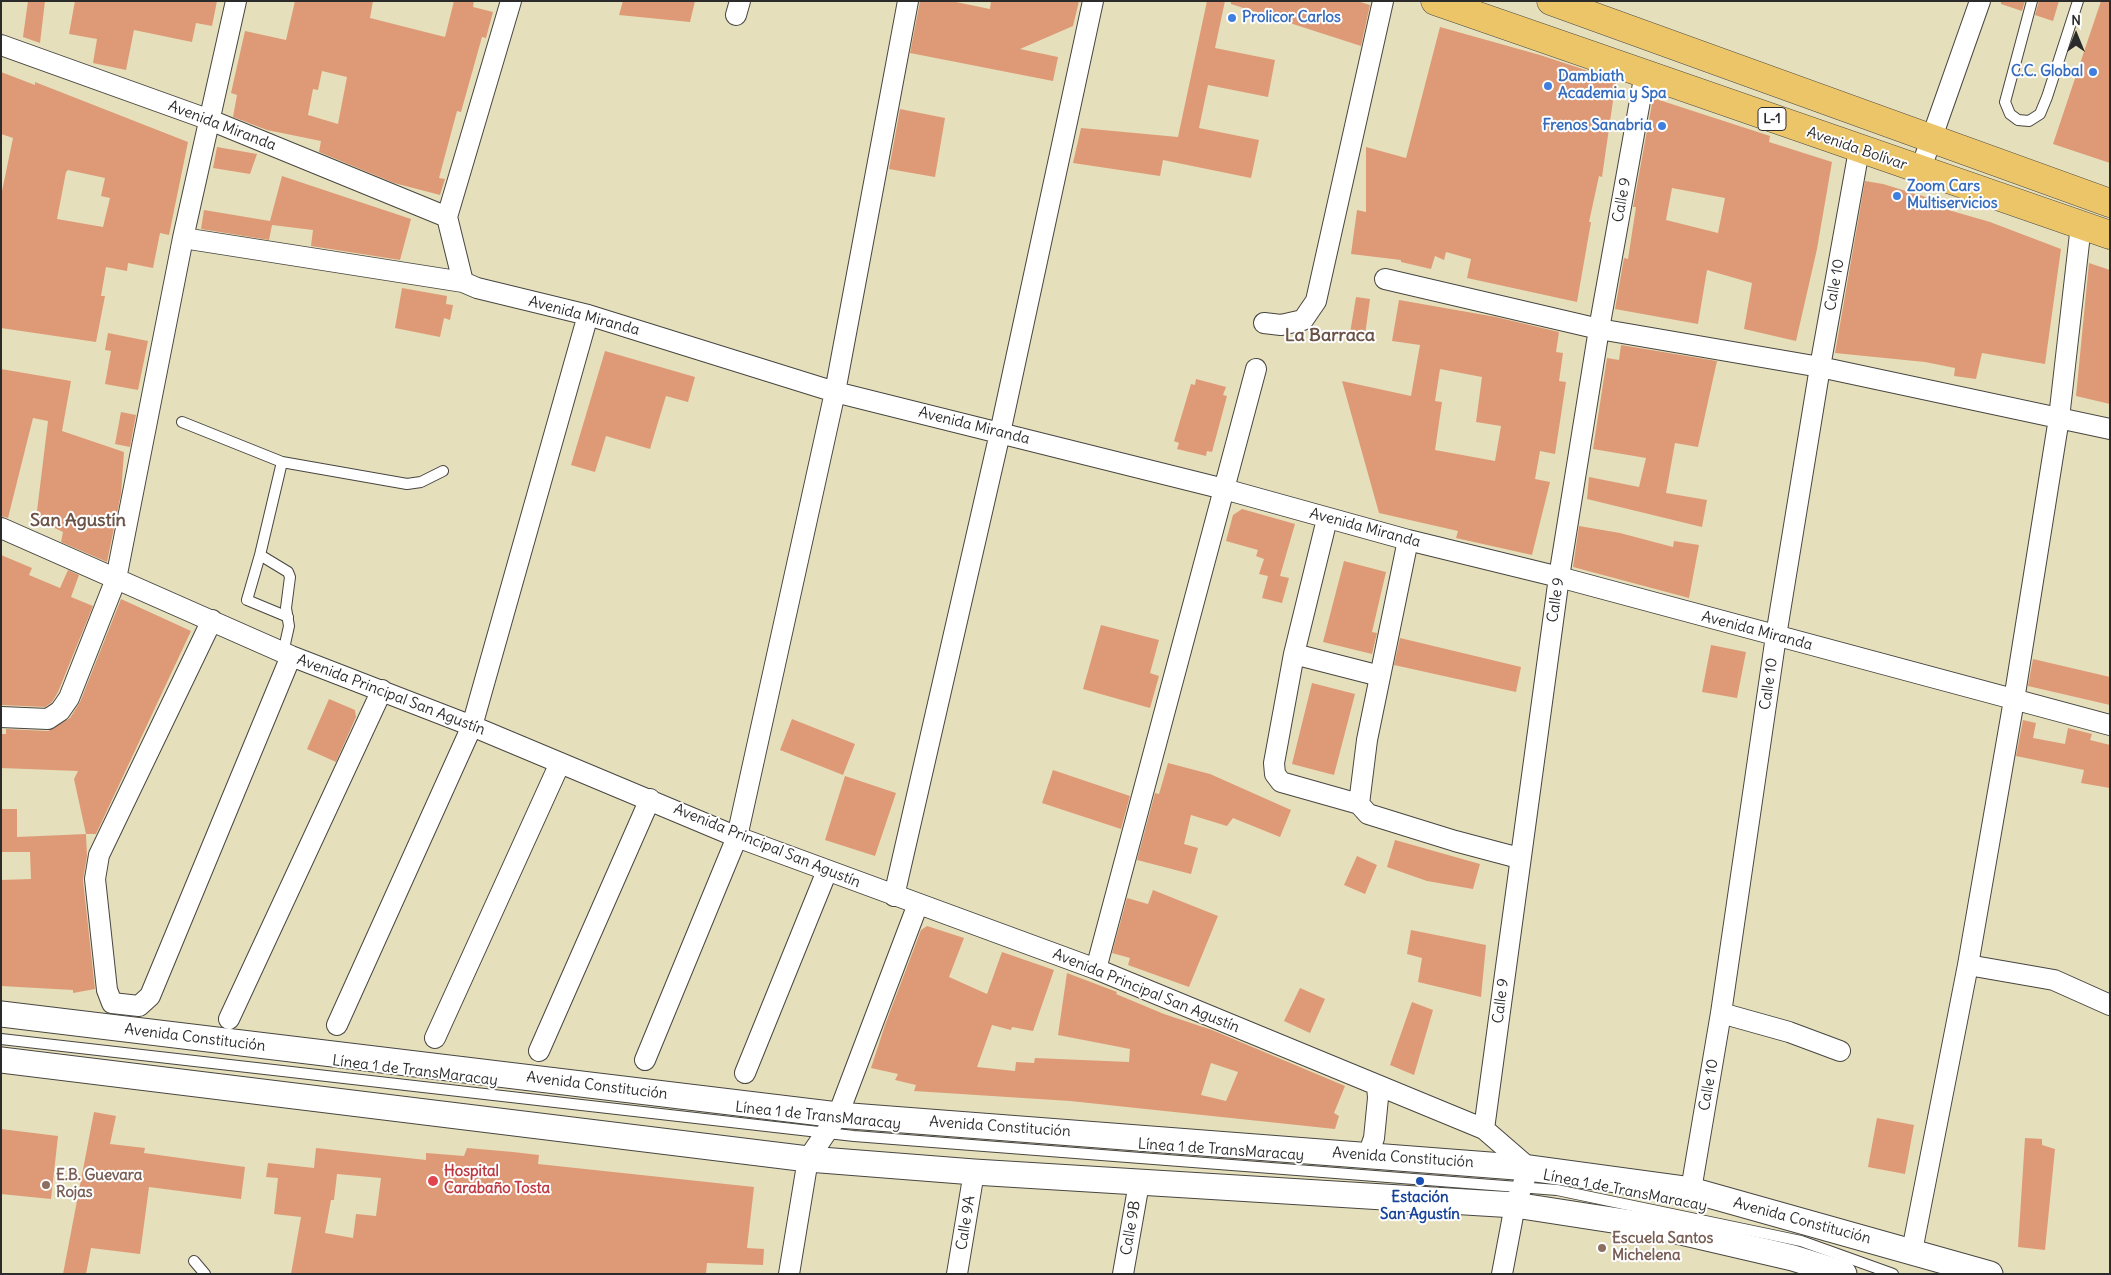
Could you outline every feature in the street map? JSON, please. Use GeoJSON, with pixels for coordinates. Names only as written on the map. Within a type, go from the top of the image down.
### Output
{"type":"FeatureCollection","features":[{"type":"Feature","properties":{"kind":"main road","name":"Avenida Bolívar"},"geometry":{"type":"LineString","coordinates":[[1435,1],[1645,73],[1859,150],[2110,235]]}},
{"type":"Feature","properties":{"kind":"main road","name":"L-1"},"geometry":{"type":"LineString","coordinates":[[1558,2],[2110,203]]}},
{"type":"Feature","properties":{"kind":"street"},"geometry":{"type":"LineString","coordinates":[[1,717],[48,719],[60,711],[69,698],[116,579],[183,238],[236,1]]}},
{"type":"Feature","properties":{"kind":"street"},"geometry":{"type":"LineString","coordinates":[[463,282],[447,217],[511,1]]}},
{"type":"Feature","properties":{"kind":"street"},"geometry":{"type":"LineString","coordinates":[[645,1060],[736,837],[835,392],[908,1]]}},
{"type":"Feature","properties":{"kind":"street"},"geometry":{"type":"LineString","coordinates":[[894,896],[1000,433],[1093,1]]}},
{"type":"Feature","properties":{"kind":"street"},"geometry":{"type":"LineString","coordinates":[[1264,323],[1281,325],[1303,320],[1316,301],[1383,1]]}},
{"type":"Feature","properties":{"kind":"street"},"geometry":{"type":"LineString","coordinates":[[1920,171],[1980,1]]}},
{"type":"Feature","properties":{"kind":"street","name":"Avenida Miranda"},"geometry":{"type":"LineString","coordinates":[[1,45],[210,120],[447,217]]}},
{"type":"Feature","properties":{"kind":"street","name":"Calle 9"},"geometry":{"type":"LineString","coordinates":[[1484,1129],[1519,858],[1559,578],[1599,329],[1645,73]]}},
{"type":"Feature","properties":{"kind":"street","name":"Calle 10"},"geometry":{"type":"LineString","coordinates":[[1691,1190],[1721,1013],[1776,636],[1820,367],[1859,150]]}},
{"type":"Feature","properties":{"kind":"street"},"geometry":{"type":"LineString","coordinates":[[1912,1251],[1968,965],[2014,700],[2059,418],[2081,225]]}},
{"type":"Feature","properties":{"kind":"street","name":"Avenida Miranda"},"geometry":{"type":"LineString","coordinates":[[183,238],[463,282],[477,288],[588,315],[835,392],[1224,489],[1408,540],[1559,578],[2110,725]]}},
{"type":"Feature","properties":{"kind":"street"},"geometry":{"type":"LineString","coordinates":[[1385,279],[1599,329],[1820,367],[2110,429]]}},
{"type":"Feature","properties":{"kind":"street"},"geometry":{"type":"LineString","coordinates":[[338,1025],[472,726],[588,315]]}},
{"type":"Feature","properties":{"kind":"street"},"geometry":{"type":"LineString","coordinates":[[1096,969],[1256,369]]}},
{"type":"Feature","properties":{"kind":"street"},"geometry":{"type":"LineString","coordinates":[[1327,518],[1294,654],[1274,763],[1275,774],[1281,782],[1359,804],[1368,814],[1455,841],[1519,858]]}},
{"type":"Feature","properties":{"kind":"street","name":"Avenida Principal San Agustín"},"geometry":{"type":"LineString","coordinates":[[1,528],[287,654],[472,726],[650,799],[736,837],[1096,969],[1484,1129],[1522,1187]]}},
{"type":"Feature","properties":{"kind":"street"},"geometry":{"type":"LineString","coordinates":[[1359,804],[1367,740],[1408,540]]}},
{"type":"Feature","properties":{"kind":"street"},"geometry":{"type":"LineString","coordinates":[[212,620],[99,855],[95,879],[107,990],[112,1003],[139,1006],[150,996],[287,654]]}},
{"type":"Feature","properties":{"kind":"street"},"geometry":{"type":"LineString","coordinates":[[1294,654],[1380,676]]}},
{"type":"Feature","properties":{"kind":"street"},"geometry":{"type":"LineString","coordinates":[[228,1019],[382,690]]}},
{"type":"Feature","properties":{"kind":"street"},"geometry":{"type":"LineString","coordinates":[[435,1038],[560,763]]}},
{"type":"Feature","properties":{"kind":"street"},"geometry":{"type":"LineString","coordinates":[[539,1051],[650,799]]}},
{"type":"Feature","properties":{"kind":"street"},"geometry":{"type":"LineString","coordinates":[[745,1073],[827,871]]}},
{"type":"Feature","properties":{"kind":"street"},"geometry":{"type":"LineString","coordinates":[[789,1274],[808,1159],[832,1124],[918,904]]}},
{"type":"Feature","properties":{"kind":"street"},"geometry":{"type":"LineString","coordinates":[[1968,965],[2054,980],[2110,1005]]}},
{"type":"Feature","properties":{"kind":"street"},"geometry":{"type":"LineString","coordinates":[[1721,1013],[1789,1032],[1840,1052]]}},
{"type":"Feature","properties":{"kind":"street","name":"Avenida Constitución"},"geometry":{"type":"LineString","coordinates":[[1,1014],[832,1124],[1368,1155],[1522,1187],[1664,1228],[1794,1258],[1844,1274]]}},
{"type":"Feature","properties":{"kind":"street","name":"Avenida Constitución"},"geometry":{"type":"LineString","coordinates":[[1,1060],[808,1159],[974,1172],[1139,1183],[1691,1190],[1990,1274]]}},
{"type":"Feature","properties":{"kind":"street"},"geometry":{"type":"LineString","coordinates":[[1368,1155],[1374,1138],[1378,1098],[1377,1085]]}},
{"type":"Feature","properties":{"kind":"street","name":"Calle 9A"},"geometry":{"type":"LineString","coordinates":[[957,1274],[974,1172]]}},
{"type":"Feature","properties":{"kind":"street","name":"Calle 9B"},"geometry":{"type":"LineString","coordinates":[[1123,1274],[1139,1183]]}},
{"type":"Feature","properties":{"kind":"street"},"geometry":{"type":"LineString","coordinates":[[1502,1274],[1522,1187]]}},
{"type":"Feature","properties":{"kind":"lane"},"geometry":{"type":"LineString","coordinates":[[2032,1],[2005,102],[2010,114],[2018,120],[2029,121],[2040,114],[2047,98],[2078,1]]}},
{"type":"Feature","properties":{"kind":"lane"},"geometry":{"type":"LineString","coordinates":[[182,422],[282,462],[407,484],[421,482],[443,471]]}},
{"type":"Feature","properties":{"kind":"lane"},"geometry":{"type":"LineString","coordinates":[[282,462],[260,555],[247,600],[288,617]]}},
{"type":"Feature","properties":{"kind":"lane"},"geometry":{"type":"LineString","coordinates":[[260,555],[288,572],[290,577],[286,608],[290,626],[287,654]]}},
{"type":"Feature","properties":{"kind":"lane","name":"Línea 1 de TransMaracay"},"geometry":{"type":"LineString","coordinates":[[1,1039],[832,1124],[1557,1190],[1801,1241],[1893,1274]]}},
{"type":"Feature","properties":{"kind":"lane"},"geometry":{"type":"LineString","coordinates":[[194,1261],[205,1274]]}},
{"type":"Feature","properties":{"kind":"building"},"geometry":{"type":"Polygon","coordinates":[[[28,1],[45,1],[40,43],[23,37],[28,1]]]}},
{"type":"Feature","properties":{"kind":"building"},"geometry":{"type":"Polygon","coordinates":[[[75,1],[217,1],[212,26],[196,23],[192,42],[134,30],[126,70],[93,63],[97,39],[69,34],[75,1]]]}},
{"type":"Feature","properties":{"kind":"building"},"geometry":{"type":"Polygon","coordinates":[[[295,1],[373,1],[370,18],[445,37],[454,1],[474,1],[473,7],[493,12],[486,38],[482,37],[461,112],[457,111],[439,178],[445,179],[440,195],[394,183],[319,152],[321,141],[267,130],[233,117],[237,95],[231,93],[245,31],[286,40],[295,1]],[[322,71],[318,90],[313,89],[308,115],[338,124],[347,77],[322,71]]]}},
{"type":"Feature","properties":{"kind":"building"},"geometry":{"type":"Polygon","coordinates":[[[623,1],[695,1],[690,22],[619,15],[623,1]]]}},
{"type":"Feature","properties":{"kind":"building"},"geometry":{"type":"Polygon","coordinates":[[[920,1],[951,1],[990,9],[991,1],[1079,1],[1073,26],[1020,49],[1058,57],[1053,81],[910,53],[920,1]]]}},
{"type":"Feature","properties":{"kind":"building"},"geometry":{"type":"Polygon","coordinates":[[[1207,1],[1225,1],[1215,48],[1275,60],[1268,97],[1208,85],[1199,128],[1259,140],[1251,178],[1163,160],[1160,176],[1073,163],[1081,128],[1178,137],[1207,1]]]}},
{"type":"Feature","properties":{"kind":"building"},"geometry":{"type":"Polygon","coordinates":[[[1231,1],[1357,1],[1370,5],[1361,46],[1231,4],[1231,1]]]}},
{"type":"Feature","properties":{"kind":"building"},"geometry":{"type":"Polygon","coordinates":[[[2001,1],[2025,1],[2022,11],[2001,4],[2001,1]]]}},
{"type":"Feature","properties":{"kind":"building"},"geometry":{"type":"Polygon","coordinates":[[[2039,1],[2059,1],[2053,21],[2035,15],[2039,1]]]}},
{"type":"Feature","properties":{"kind":"building","name":"C.C. Global"},"geometry":{"type":"Polygon","coordinates":[[[2101,1],[2110,1],[2110,163],[2053,144],[2101,1]]]}},
{"type":"Feature","properties":{"kind":"building"},"geometry":{"type":"Polygon","coordinates":[[[1440,27],[1540,55],[1616,80],[1602,177],[1599,176],[1589,222],[1591,222],[1577,302],[1467,278],[1471,259],[1446,252],[1444,260],[1435,256],[1431,269],[1401,262],[1401,260],[1351,254],[1357,210],[1366,212],[1366,147],[1406,158],[1440,27]]]}},
{"type":"Feature","properties":{"kind":"building"},"geometry":{"type":"Polygon","coordinates":[[[1,72],[35,85],[35,82],[188,142],[169,235],[160,233],[153,268],[128,263],[127,271],[106,267],[101,296],[105,296],[96,342],[1,328],[1,196],[13,138],[1,134],[1,72]],[[68,170],[66,172],[57,219],[103,227],[110,198],[101,196],[105,178],[68,170]]]}},
{"type":"Feature","properties":{"kind":"building"},"geometry":{"type":"Polygon","coordinates":[[[1653,98],[1770,136],[1769,142],[1832,162],[1817,249],[1796,341],[1744,329],[1752,283],[1707,270],[1698,324],[1615,309],[1624,258],[1628,259],[1636,207],[1633,207],[1653,98]],[[1672,188],[1666,220],[1718,233],[1725,198],[1672,188]]]}},
{"type":"Feature","properties":{"kind":"building"},"geometry":{"type":"Polygon","coordinates":[[[900,109],[945,118],[935,177],[889,169],[900,109]]]}},
{"type":"Feature","properties":{"kind":"building"},"geometry":{"type":"Polygon","coordinates":[[[217,147],[257,154],[250,174],[213,168],[217,147]]]}},
{"type":"Feature","properties":{"kind":"building"},"geometry":{"type":"Polygon","coordinates":[[[282,176],[411,219],[400,260],[311,246],[313,230],[272,225],[269,240],[201,229],[204,210],[270,221],[282,176]]]}},
{"type":"Feature","properties":{"kind":"building"},"geometry":{"type":"Polygon","coordinates":[[[1865,181],[1883,184],[1939,201],[1938,207],[1990,222],[2061,249],[2045,364],[1982,353],[1976,379],[1954,376],[1955,368],[1925,362],[1835,353],[1865,181]]]}},
{"type":"Feature","properties":{"kind":"building"},"geometry":{"type":"Polygon","coordinates":[[[2089,263],[2110,270],[2110,404],[2076,396],[2089,263]]]}},
{"type":"Feature","properties":{"kind":"building"},"geometry":{"type":"Polygon","coordinates":[[[402,288],[447,296],[446,304],[453,305],[450,320],[444,318],[440,337],[395,328],[402,288]]]}},
{"type":"Feature","properties":{"kind":"building"},"geometry":{"type":"Polygon","coordinates":[[[1356,297],[1370,299],[1365,335],[1350,333],[1356,297]]]}},
{"type":"Feature","properties":{"kind":"building"},"geometry":{"type":"Polygon","coordinates":[[[1399,300],[1496,317],[1559,332],[1556,352],[1563,353],[1559,381],[1566,382],[1555,454],[1540,451],[1535,479],[1550,482],[1532,555],[1456,538],[1458,531],[1379,513],[1342,381],[1411,396],[1420,345],[1392,341],[1399,300]],[[1440,369],[1435,401],[1442,402],[1435,450],[1495,461],[1501,426],[1476,422],[1482,377],[1440,369]]]}},
{"type":"Feature","properties":{"kind":"building"},"geometry":{"type":"Polygon","coordinates":[[[108,333],[148,341],[138,390],[105,384],[111,351],[105,350],[108,333]]]}},
{"type":"Feature","properties":{"kind":"building"},"geometry":{"type":"Polygon","coordinates":[[[1621,345],[1717,361],[1698,447],[1675,443],[1666,493],[1707,500],[1702,527],[1587,499],[1589,477],[1639,487],[1646,458],[1593,449],[1607,358],[1619,360],[1621,345]]]}},
{"type":"Feature","properties":{"kind":"building"},"geometry":{"type":"Polygon","coordinates":[[[605,351],[695,377],[688,402],[666,396],[650,449],[606,436],[595,472],[571,465],[605,351]]]}},
{"type":"Feature","properties":{"kind":"building"},"geometry":{"type":"Polygon","coordinates":[[[1,369],[71,381],[62,431],[124,452],[121,494],[107,562],[61,542],[63,532],[36,519],[48,421],[33,418],[8,518],[1,516],[1,369]]]}},
{"type":"Feature","properties":{"kind":"building"},"geometry":{"type":"Polygon","coordinates":[[[1196,379],[1226,387],[1223,395],[1227,396],[1212,452],[1207,451],[1206,456],[1177,449],[1179,443],[1174,441],[1191,384],[1195,385],[1196,379]]]}},
{"type":"Feature","properties":{"kind":"building"},"geometry":{"type":"Polygon","coordinates":[[[121,412],[136,415],[130,447],[115,444],[121,412]]]}},
{"type":"Feature","properties":{"kind":"building"},"geometry":{"type":"Polygon","coordinates":[[[1242,509],[1295,524],[1280,576],[1289,578],[1282,603],[1262,598],[1268,576],[1259,574],[1264,559],[1256,556],[1258,550],[1226,541],[1233,515],[1242,509]]]}},
{"type":"Feature","properties":{"kind":"building"},"geometry":{"type":"Polygon","coordinates":[[[1579,526],[1620,533],[1673,547],[1674,541],[1699,545],[1689,598],[1573,567],[1579,526]]]}},
{"type":"Feature","properties":{"kind":"building"},"geometry":{"type":"Polygon","coordinates":[[[1,555],[32,568],[29,575],[60,588],[68,570],[79,575],[71,597],[93,606],[58,692],[52,702],[45,707],[1,705],[1,555]]]}},
{"type":"Feature","properties":{"kind":"building"},"geometry":{"type":"Polygon","coordinates":[[[1344,561],[1386,572],[1372,632],[1377,633],[1372,654],[1323,642],[1344,561]]]}},
{"type":"Feature","properties":{"kind":"building"},"geometry":{"type":"Polygon","coordinates":[[[121,599],[191,631],[96,834],[86,834],[74,779],[78,771],[1,768],[1,734],[6,734],[6,729],[48,731],[70,718],[80,702],[121,599]]]}},
{"type":"Feature","properties":{"kind":"building"},"geometry":{"type":"Polygon","coordinates":[[[1101,625],[1159,640],[1150,673],[1159,676],[1150,708],[1083,689],[1101,625]]]}},
{"type":"Feature","properties":{"kind":"building"},"geometry":{"type":"Polygon","coordinates":[[[1400,638],[1521,667],[1516,692],[1394,665],[1400,638]]]}},
{"type":"Feature","properties":{"kind":"building"},"geometry":{"type":"Polygon","coordinates":[[[1711,645],[1746,652],[1737,698],[1702,692],[1711,645]]]}},
{"type":"Feature","properties":{"kind":"building"},"geometry":{"type":"Polygon","coordinates":[[[2033,659],[2110,677],[2110,705],[2028,686],[2033,659]]]}},
{"type":"Feature","properties":{"kind":"building"},"geometry":{"type":"Polygon","coordinates":[[[1312,683],[1355,694],[1334,775],[1292,764],[1312,683]]]}},
{"type":"Feature","properties":{"kind":"building"},"geometry":{"type":"Polygon","coordinates":[[[329,699],[355,710],[356,717],[336,762],[307,749],[329,699]]]}},
{"type":"Feature","properties":{"kind":"building"},"geometry":{"type":"Polygon","coordinates":[[[792,719],[855,744],[843,775],[780,750],[792,719]]]}},
{"type":"Feature","properties":{"kind":"building"},"geometry":{"type":"Polygon","coordinates":[[[2023,720],[2036,723],[2033,738],[2065,744],[2068,728],[2092,734],[2090,740],[2110,745],[2110,788],[2081,783],[2084,770],[2016,756],[2023,720]]]}},
{"type":"Feature","properties":{"kind":"building"},"geometry":{"type":"Polygon","coordinates":[[[1168,763],[1210,774],[1291,810],[1280,837],[1233,818],[1227,826],[1191,815],[1184,844],[1198,848],[1191,874],[1137,860],[1155,793],[1159,794],[1168,763]]]}},
{"type":"Feature","properties":{"kind":"building"},"geometry":{"type":"Polygon","coordinates":[[[1053,770],[1130,796],[1121,829],[1042,803],[1053,770]]]}},
{"type":"Feature","properties":{"kind":"building"},"geometry":{"type":"Polygon","coordinates":[[[845,776],[896,793],[875,856],[825,840],[845,776]]]}},
{"type":"Feature","properties":{"kind":"building"},"geometry":{"type":"Polygon","coordinates":[[[1,809],[17,809],[17,837],[86,834],[87,856],[83,880],[95,989],[73,993],[73,990],[1,986],[1,880],[31,879],[30,852],[1,852],[1,809]]]}},
{"type":"Feature","properties":{"kind":"building"},"geometry":{"type":"Polygon","coordinates":[[[1395,840],[1480,864],[1473,889],[1427,881],[1387,867],[1395,840]]]}},
{"type":"Feature","properties":{"kind":"building"},"geometry":{"type":"Polygon","coordinates":[[[1357,856],[1377,865],[1365,894],[1344,885],[1357,856]]]}},
{"type":"Feature","properties":{"kind":"building"},"geometry":{"type":"Polygon","coordinates":[[[1153,890],[1218,916],[1189,987],[1128,965],[1130,958],[1112,953],[1127,898],[1148,904],[1153,890]]]}},
{"type":"Feature","properties":{"kind":"building"},"geometry":{"type":"Polygon","coordinates":[[[927,926],[964,938],[949,977],[987,994],[1002,952],[1054,970],[1033,1031],[1012,1027],[1011,1030],[992,1025],[977,1067],[1015,1071],[1016,1062],[1034,1063],[1035,1058],[1129,1062],[1130,1049],[1058,1035],[1067,973],[1117,992],[1116,994],[1164,1014],[1212,1030],[1345,1086],[1334,1113],[1339,1116],[1335,1129],[1070,1101],[914,1091],[916,1085],[895,1080],[898,1074],[871,1068],[921,930],[927,926]],[[1211,1063],[1201,1095],[1226,1101],[1238,1072],[1211,1063]]]}},
{"type":"Feature","properties":{"kind":"building"},"geometry":{"type":"Polygon","coordinates":[[[1411,930],[1486,945],[1481,997],[1418,982],[1422,958],[1407,954],[1411,930]]]}},
{"type":"Feature","properties":{"kind":"building"},"geometry":{"type":"Polygon","coordinates":[[[1300,988],[1325,999],[1310,1033],[1284,1021],[1300,988]]]}},
{"type":"Feature","properties":{"kind":"building"},"geometry":{"type":"Polygon","coordinates":[[[1412,1002],[1433,1010],[1414,1075],[1390,1065],[1412,1002]]]}},
{"type":"Feature","properties":{"kind":"building"},"geometry":{"type":"Polygon","coordinates":[[[94,1112],[116,1116],[110,1144],[145,1148],[144,1153],[245,1167],[241,1199],[149,1187],[140,1254],[91,1248],[86,1274],[63,1274],[94,1112]]]}},
{"type":"Feature","properties":{"kind":"building"},"geometry":{"type":"Polygon","coordinates":[[[1877,1118],[1914,1125],[1905,1174],[1868,1167],[1877,1118]]]}},
{"type":"Feature","properties":{"kind":"building"},"geometry":{"type":"Polygon","coordinates":[[[1,1129],[58,1136],[51,1199],[1,1194],[1,1129]]]}},
{"type":"Feature","properties":{"kind":"building"},"geometry":{"type":"Polygon","coordinates":[[[2025,1138],[2042,1139],[2042,1145],[2055,1149],[2045,1250],[2018,1247],[2025,1138]]]}},
{"type":"Feature","properties":{"kind":"building"},"geometry":{"type":"Polygon","coordinates":[[[316,1148],[426,1160],[426,1153],[464,1156],[467,1148],[539,1155],[538,1164],[754,1187],[747,1248],[764,1249],[763,1265],[707,1263],[706,1274],[291,1274],[301,1217],[274,1214],[278,1178],[266,1177],[268,1163],[314,1168],[316,1148]],[[337,1174],[334,1200],[331,1200],[325,1233],[353,1238],[356,1214],[376,1216],[381,1178],[337,1174]]]}},
{"type":"Feature","properties":{"kind":"place","name":"Prolicor Carlos"},"geometry":{"type":"Point","coordinates":[1232,18]}},
{"type":"Feature","properties":{"kind":"place","name":"C.C. Global"},"geometry":{"type":"Point","coordinates":[2093,72]}},
{"type":"Feature","properties":{"kind":"place","name":"Dambiath Academia y Spa"},"geometry":{"type":"Point","coordinates":[1548,86]}},
{"type":"Feature","properties":{"kind":"place","name":"Frenos Sanabria"},"geometry":{"type":"Point","coordinates":[1662,126]}},
{"type":"Feature","properties":{"kind":"place","name":"Zoom Cars Multiservicios"},"geometry":{"type":"Point","coordinates":[1897,196]}},
{"type":"Feature","properties":{"kind":"place","name":"Hospital Carabaño Tosta"},"geometry":{"type":"Point","coordinates":[433,1181]}},
{"type":"Feature","properties":{"kind":"place","name":"Estación San Agustín"},"geometry":{"type":"Point","coordinates":[1420,1181]}},
{"type":"Feature","properties":{"kind":"place","name":"E.B. Guevara Rojas"},"geometry":{"type":"Point","coordinates":[46,1185]}},
{"type":"Feature","properties":{"kind":"place","name":"Escuela Santos Michelena"},"geometry":{"type":"Point","coordinates":[1602,1248]}},
{"type":"Feature","properties":{"kind":"district","name":"La Barraca"},"geometry":{"type":"Point","coordinates":[1330,336]}},
{"type":"Feature","properties":{"kind":"district","name":"San Agustín"},"geometry":{"type":"Point","coordinates":[78,521]}}]}
